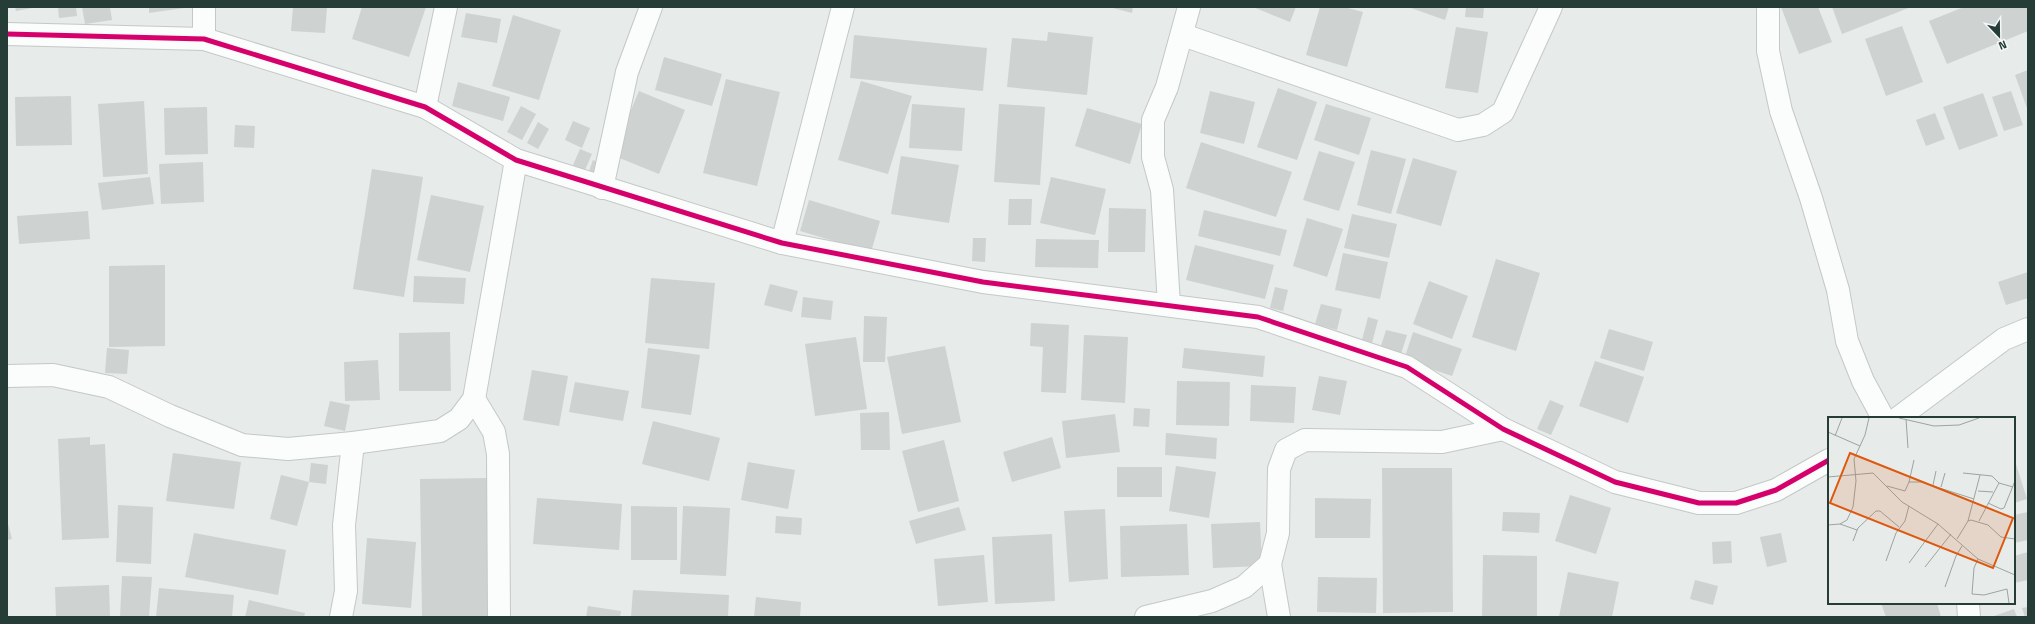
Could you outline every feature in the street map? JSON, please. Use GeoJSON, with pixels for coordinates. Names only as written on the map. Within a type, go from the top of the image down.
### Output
{"type":"FeatureCollection","features":[{"type":"Feature","properties":{"kind":"street"},"geometry":{"type":"LineString","coordinates":[[204,7],[204,39]]}},
{"type":"Feature","properties":{"kind":"street"},"geometry":{"type":"LineString","coordinates":[[425,107],[446,7]]}},
{"type":"Feature","properties":{"kind":"street"},"geometry":{"type":"LineString","coordinates":[[602,188],[627,72],[651,7]]}},
{"type":"Feature","properties":{"kind":"street"},"geometry":{"type":"LineString","coordinates":[[782,243],[843,7]]}},
{"type":"Feature","properties":{"kind":"street"},"geometry":{"type":"LineString","coordinates":[[1169,305],[1162,190],[1153,157],[1153,120],[1167,87],[1183,36],[1189,7]]}},
{"type":"Feature","properties":{"kind":"street"},"geometry":{"type":"LineString","coordinates":[[1183,36],[1458,130],[1483,125],[1503,112],[1551,7]]}},
{"type":"Feature","properties":{"kind":"street"},"geometry":{"type":"LineString","coordinates":[[1768,7],[1768,51],[1781,111],[1811,198],[1838,290],[1847,341],[1863,381],[1882,417]]}},
{"type":"Feature","properties":{"kind":"street"},"geometry":{"type":"LineString","coordinates":[[7,34],[204,39],[425,107],[516,160],[782,243],[983,282],[1258,317],[1407,367],[1503,429],[1615,482],[1699,503],[1736,503],[1776,490],[1828,461]]}},
{"type":"Feature","properties":{"kind":"street"},"geometry":{"type":"LineString","coordinates":[[7,376],[53,375],[109,388],[170,416],[242,445],[288,449],[353,443],[440,431],[459,419],[474,399],[516,160]]}},
{"type":"Feature","properties":{"kind":"street"},"geometry":{"type":"LineString","coordinates":[[1899,417],[2004,339],[2028,329]]}},
{"type":"Feature","properties":{"kind":"street"},"geometry":{"type":"LineString","coordinates":[[474,399],[494,432],[498,454],[499,617]]}},
{"type":"Feature","properties":{"kind":"street"},"geometry":{"type":"LineString","coordinates":[[459,419],[494,432]]}},
{"type":"Feature","properties":{"kind":"street"},"geometry":{"type":"LineString","coordinates":[[1279,617],[1270,564],[1278,533],[1279,470],[1286,450],[1305,440],[1442,442],[1503,429]]}},
{"type":"Feature","properties":{"kind":"street"},"geometry":{"type":"LineString","coordinates":[[341,617],[346,591],[344,525],[353,443]]}},
{"type":"Feature","properties":{"kind":"street"},"geometry":{"type":"LineString","coordinates":[[1146,617],[1212,601],[1244,587],[1270,564]]}},
{"type":"Feature","properties":{"kind":"street"},"geometry":{"type":"LineString","coordinates":[[1968,604],[1969,617]]}},
{"type":"Feature","properties":{"kind":"building"},"geometry":{"type":"Polygon","coordinates":[[[15,7],[32,7],[32,8],[16,11],[15,7]]]}},
{"type":"Feature","properties":{"kind":"building"},"geometry":{"type":"Polygon","coordinates":[[[58,7],[76,7],[77,16],[59,18],[58,7]]]}},
{"type":"Feature","properties":{"kind":"building"},"geometry":{"type":"Polygon","coordinates":[[[82,7],[110,7],[112,20],[85,24],[82,7]]]}},
{"type":"Feature","properties":{"kind":"building"},"geometry":{"type":"Polygon","coordinates":[[[149,7],[184,7],[184,8],[149,13],[149,7]]]}},
{"type":"Feature","properties":{"kind":"building"},"geometry":{"type":"Polygon","coordinates":[[[293,7],[327,7],[325,33],[291,31],[293,7]]]}},
{"type":"Feature","properties":{"kind":"building"},"geometry":{"type":"Polygon","coordinates":[[[362,7],[426,7],[409,57],[352,39],[362,7]]]}},
{"type":"Feature","properties":{"kind":"building"},"geometry":{"type":"Polygon","coordinates":[[[1109,7],[1133,7],[1132,13],[1109,7]]]}},
{"type":"Feature","properties":{"kind":"building"},"geometry":{"type":"Polygon","coordinates":[[[1253,7],[1296,7],[1290,22],[1253,7]]]}},
{"type":"Feature","properties":{"kind":"building"},"geometry":{"type":"Polygon","coordinates":[[[1320,7],[1344,7],[1363,12],[1347,67],[1306,55],[1320,7]]]}},
{"type":"Feature","properties":{"kind":"building"},"geometry":{"type":"Polygon","coordinates":[[[1408,7],[1449,7],[1445,20],[1408,7]]]}},
{"type":"Feature","properties":{"kind":"building"},"geometry":{"type":"Polygon","coordinates":[[[1466,7],[1484,7],[1483,18],[1465,17],[1466,7]]]}},
{"type":"Feature","properties":{"kind":"building"},"geometry":{"type":"Polygon","coordinates":[[[1781,7],[1818,7],[1832,42],[1799,54],[1781,7]]]}},
{"type":"Feature","properties":{"kind":"building"},"geometry":{"type":"Polygon","coordinates":[[[1832,7],[1911,7],[1842,34],[1832,7]]]}},
{"type":"Feature","properties":{"kind":"building"},"geometry":{"type":"Polygon","coordinates":[[[1964,7],[2028,7],[2028,31],[1947,64],[1929,21],[1964,7]]]}},
{"type":"Feature","properties":{"kind":"building"},"geometry":{"type":"Polygon","coordinates":[[[466,13],[501,19],[497,43],[461,37],[466,13]]]}},
{"type":"Feature","properties":{"kind":"building"},"geometry":{"type":"Polygon","coordinates":[[[513,15],[561,30],[539,100],[492,86],[513,15]]]}},
{"type":"Feature","properties":{"kind":"building"},"geometry":{"type":"Polygon","coordinates":[[[1902,26],[1923,82],[1886,96],[1865,39],[1902,26]]]}},
{"type":"Feature","properties":{"kind":"building"},"geometry":{"type":"Polygon","coordinates":[[[1456,27],[1488,32],[1478,93],[1445,88],[1456,27]]]}},
{"type":"Feature","properties":{"kind":"building"},"geometry":{"type":"Polygon","coordinates":[[[1048,32],[1093,37],[1087,95],[1007,87],[1012,38],[1047,41],[1048,32]]]}},
{"type":"Feature","properties":{"kind":"building"},"geometry":{"type":"Polygon","coordinates":[[[854,35],[987,48],[983,91],[850,78],[854,35]]]}},
{"type":"Feature","properties":{"kind":"building"},"geometry":{"type":"Polygon","coordinates":[[[664,57],[722,74],[712,106],[655,90],[664,57]]]}},
{"type":"Feature","properties":{"kind":"building"},"geometry":{"type":"Polygon","coordinates":[[[2028,70],[2028,111],[2015,75],[2028,70]]]}},
{"type":"Feature","properties":{"kind":"building"},"geometry":{"type":"Polygon","coordinates":[[[726,79],[780,92],[757,186],[703,173],[726,79]]]}},
{"type":"Feature","properties":{"kind":"building"},"geometry":{"type":"Polygon","coordinates":[[[861,81],[912,96],[888,174],[838,160],[861,81]]]}},
{"type":"Feature","properties":{"kind":"building"},"geometry":{"type":"Polygon","coordinates":[[[458,82],[510,97],[503,121],[452,106],[458,82]]]}},
{"type":"Feature","properties":{"kind":"building"},"geometry":{"type":"Polygon","coordinates":[[[1278,88],[1317,102],[1297,160],[1257,147],[1278,88]]]}},
{"type":"Feature","properties":{"kind":"building"},"geometry":{"type":"Polygon","coordinates":[[[639,91],[685,110],[659,174],[612,155],[639,91]]]}},
{"type":"Feature","properties":{"kind":"building"},"geometry":{"type":"Polygon","coordinates":[[[1210,91],[1255,102],[1244,144],[1200,133],[1210,91]]]}},
{"type":"Feature","properties":{"kind":"building"},"geometry":{"type":"Polygon","coordinates":[[[2011,91],[2023,125],[2004,131],[1992,97],[2011,91]]]}},
{"type":"Feature","properties":{"kind":"building"},"geometry":{"type":"Polygon","coordinates":[[[1983,93],[1998,136],[1959,150],[1943,107],[1983,93]]]}},
{"type":"Feature","properties":{"kind":"building"},"geometry":{"type":"Polygon","coordinates":[[[71,96],[72,145],[16,146],[15,97],[71,96]]]}},
{"type":"Feature","properties":{"kind":"building"},"geometry":{"type":"Polygon","coordinates":[[[144,101],[148,174],[103,177],[98,104],[144,101]]]}},
{"type":"Feature","properties":{"kind":"building"},"geometry":{"type":"Polygon","coordinates":[[[912,104],[965,108],[962,151],[909,148],[912,104]]]}},
{"type":"Feature","properties":{"kind":"building"},"geometry":{"type":"Polygon","coordinates":[[[999,104],[1045,107],[1040,185],[994,182],[999,104]]]}},
{"type":"Feature","properties":{"kind":"building"},"geometry":{"type":"Polygon","coordinates":[[[1326,104],[1371,118],[1359,155],[1314,140],[1326,104]]]}},
{"type":"Feature","properties":{"kind":"building"},"geometry":{"type":"Polygon","coordinates":[[[521,106],[536,114],[522,140],[507,132],[521,106]]]}},
{"type":"Feature","properties":{"kind":"building"},"geometry":{"type":"Polygon","coordinates":[[[207,107],[208,154],[165,155],[164,108],[207,107]]]}},
{"type":"Feature","properties":{"kind":"building"},"geometry":{"type":"Polygon","coordinates":[[[1087,108],[1142,124],[1130,164],[1075,146],[1087,108]]]}},
{"type":"Feature","properties":{"kind":"building"},"geometry":{"type":"Polygon","coordinates":[[[1935,113],[1945,139],[1926,146],[1916,120],[1935,113]]]}},
{"type":"Feature","properties":{"kind":"building"},"geometry":{"type":"Polygon","coordinates":[[[573,121],[590,128],[582,148],[565,140],[573,121]]]}},
{"type":"Feature","properties":{"kind":"building"},"geometry":{"type":"Polygon","coordinates":[[[538,122],[549,129],[538,149],[527,143],[538,122]]]}},
{"type":"Feature","properties":{"kind":"building"},"geometry":{"type":"Polygon","coordinates":[[[235,125],[255,126],[254,148],[234,147],[235,125]]]}},
{"type":"Feature","properties":{"kind":"building"},"geometry":{"type":"Polygon","coordinates":[[[1201,142],[1292,172],[1276,217],[1186,188],[1201,142]]]}},
{"type":"Feature","properties":{"kind":"building"},"geometry":{"type":"Polygon","coordinates":[[[580,149],[592,154],[585,170],[573,165],[580,149]]]}},
{"type":"Feature","properties":{"kind":"building"},"geometry":{"type":"Polygon","coordinates":[[[1371,150],[1406,159],[1391,214],[1357,205],[1371,150]]]}},
{"type":"Feature","properties":{"kind":"building"},"geometry":{"type":"Polygon","coordinates":[[[1319,151],[1355,162],[1339,211],[1303,200],[1319,151]]]}},
{"type":"Feature","properties":{"kind":"building"},"geometry":{"type":"Polygon","coordinates":[[[901,156],[959,165],[949,223],[891,214],[901,156]]]}},
{"type":"Feature","properties":{"kind":"building"},"geometry":{"type":"Polygon","coordinates":[[[1413,158],[1457,171],[1441,226],[1396,213],[1413,158]]]}},
{"type":"Feature","properties":{"kind":"building"},"geometry":{"type":"Polygon","coordinates":[[[593,160],[603,164],[599,175],[589,171],[593,160]]]}},
{"type":"Feature","properties":{"kind":"building"},"geometry":{"type":"Polygon","coordinates":[[[203,162],[204,202],[161,204],[159,164],[203,162]]]}},
{"type":"Feature","properties":{"kind":"building"},"geometry":{"type":"Polygon","coordinates":[[[372,169],[423,177],[404,297],[353,289],[372,169]]]}},
{"type":"Feature","properties":{"kind":"building"},"geometry":{"type":"Polygon","coordinates":[[[150,177],[154,204],[102,210],[98,183],[150,177]]]}},
{"type":"Feature","properties":{"kind":"building"},"geometry":{"type":"Polygon","coordinates":[[[1051,177],[1106,189],[1095,235],[1040,223],[1051,177]]]}},
{"type":"Feature","properties":{"kind":"building"},"geometry":{"type":"Polygon","coordinates":[[[431,195],[484,206],[470,272],[417,260],[431,195]]]}},
{"type":"Feature","properties":{"kind":"building"},"geometry":{"type":"Polygon","coordinates":[[[1009,199],[1032,199],[1031,225],[1008,225],[1009,199]]]}},
{"type":"Feature","properties":{"kind":"building"},"geometry":{"type":"Polygon","coordinates":[[[809,200],[880,221],[871,252],[800,231],[809,200]]]}},
{"type":"Feature","properties":{"kind":"building"},"geometry":{"type":"Polygon","coordinates":[[[1109,208],[1146,209],[1145,252],[1108,252],[1109,208]]]}},
{"type":"Feature","properties":{"kind":"building"},"geometry":{"type":"Polygon","coordinates":[[[1204,210],[1287,230],[1280,256],[1198,236],[1204,210]]]}},
{"type":"Feature","properties":{"kind":"building"},"geometry":{"type":"Polygon","coordinates":[[[88,211],[90,239],[19,244],[17,216],[88,211]]]}},
{"type":"Feature","properties":{"kind":"building"},"geometry":{"type":"Polygon","coordinates":[[[1352,214],[1397,224],[1389,258],[1344,248],[1352,214]]]}},
{"type":"Feature","properties":{"kind":"building"},"geometry":{"type":"Polygon","coordinates":[[[1307,218],[1343,229],[1327,277],[1293,266],[1307,218]]]}},
{"type":"Feature","properties":{"kind":"building"},"geometry":{"type":"Polygon","coordinates":[[[973,238],[986,238],[985,262],[972,261],[973,238]]]}},
{"type":"Feature","properties":{"kind":"building"},"geometry":{"type":"Polygon","coordinates":[[[1036,239],[1099,240],[1098,268],[1035,267],[1036,239]]]}},
{"type":"Feature","properties":{"kind":"building"},"geometry":{"type":"Polygon","coordinates":[[[1195,245],[1274,265],[1265,299],[1186,280],[1195,245]]]}},
{"type":"Feature","properties":{"kind":"building"},"geometry":{"type":"Polygon","coordinates":[[[1343,253],[1388,262],[1380,299],[1335,290],[1343,253]]]}},
{"type":"Feature","properties":{"kind":"building"},"geometry":{"type":"Polygon","coordinates":[[[1496,259],[1540,273],[1516,351],[1472,337],[1496,259]]]}},
{"type":"Feature","properties":{"kind":"building"},"geometry":{"type":"Polygon","coordinates":[[[165,265],[165,346],[109,347],[109,266],[165,265]]]}},
{"type":"Feature","properties":{"kind":"building"},"geometry":{"type":"Polygon","coordinates":[[[2028,272],[2028,298],[2006,305],[1998,282],[2028,272]]]}},
{"type":"Feature","properties":{"kind":"building"},"geometry":{"type":"Polygon","coordinates":[[[414,276],[466,278],[464,304],[413,302],[414,276]]]}},
{"type":"Feature","properties":{"kind":"building"},"geometry":{"type":"Polygon","coordinates":[[[651,278],[715,283],[709,349],[645,343],[651,278]]]}},
{"type":"Feature","properties":{"kind":"building"},"geometry":{"type":"Polygon","coordinates":[[[1429,281],[1468,296],[1452,339],[1413,324],[1429,281]]]}},
{"type":"Feature","properties":{"kind":"building"},"geometry":{"type":"Polygon","coordinates":[[[770,284],[798,291],[792,312],[764,305],[770,284]]]}},
{"type":"Feature","properties":{"kind":"building"},"geometry":{"type":"Polygon","coordinates":[[[1275,287],[1288,290],[1283,311],[1270,308],[1275,287]]]}},
{"type":"Feature","properties":{"kind":"building"},"geometry":{"type":"Polygon","coordinates":[[[803,297],[833,301],[831,320],[801,317],[803,297]]]}},
{"type":"Feature","properties":{"kind":"building"},"geometry":{"type":"Polygon","coordinates":[[[1321,304],[1342,309],[1337,330],[1315,324],[1321,304]]]}},
{"type":"Feature","properties":{"kind":"building"},"geometry":{"type":"Polygon","coordinates":[[[864,316],[887,317],[885,362],[863,362],[864,316]]]}},
{"type":"Feature","properties":{"kind":"building"},"geometry":{"type":"Polygon","coordinates":[[[1368,317],[1378,320],[1372,343],[1362,340],[1368,317]]]}},
{"type":"Feature","properties":{"kind":"building"},"geometry":{"type":"Polygon","coordinates":[[[1031,323],[1069,325],[1066,393],[1041,392],[1043,347],[1030,346],[1031,323]]]}},
{"type":"Feature","properties":{"kind":"building"},"geometry":{"type":"Polygon","coordinates":[[[1609,329],[1653,342],[1644,371],[1600,358],[1609,329]]]}},
{"type":"Feature","properties":{"kind":"building"},"geometry":{"type":"Polygon","coordinates":[[[1386,330],[1407,335],[1401,354],[1380,349],[1386,330]]]}},
{"type":"Feature","properties":{"kind":"building"},"geometry":{"type":"Polygon","coordinates":[[[450,332],[451,391],[399,391],[399,333],[450,332]]]}},
{"type":"Feature","properties":{"kind":"building"},"geometry":{"type":"Polygon","coordinates":[[[1413,332],[1462,349],[1452,376],[1404,360],[1413,332]]]}},
{"type":"Feature","properties":{"kind":"building"},"geometry":{"type":"Polygon","coordinates":[[[1084,335],[1128,337],[1125,403],[1081,400],[1084,335]]]}},
{"type":"Feature","properties":{"kind":"building"},"geometry":{"type":"Polygon","coordinates":[[[856,337],[867,409],[815,416],[805,344],[856,337]]]}},
{"type":"Feature","properties":{"kind":"building"},"geometry":{"type":"Polygon","coordinates":[[[945,346],[961,422],[902,434],[887,357],[945,346]]]}},
{"type":"Feature","properties":{"kind":"building"},"geometry":{"type":"Polygon","coordinates":[[[107,348],[129,350],[127,374],[105,373],[107,348]]]}},
{"type":"Feature","properties":{"kind":"building"},"geometry":{"type":"Polygon","coordinates":[[[648,348],[700,355],[691,415],[641,408],[648,348]]]}},
{"type":"Feature","properties":{"kind":"building"},"geometry":{"type":"Polygon","coordinates":[[[1184,348],[1265,356],[1263,377],[1182,368],[1184,348]]]}},
{"type":"Feature","properties":{"kind":"building"},"geometry":{"type":"Polygon","coordinates":[[[378,360],[380,400],[345,401],[344,362],[378,360]]]}},
{"type":"Feature","properties":{"kind":"building"},"geometry":{"type":"Polygon","coordinates":[[[1595,361],[1644,377],[1628,423],[1579,406],[1595,361]]]}},
{"type":"Feature","properties":{"kind":"building"},"geometry":{"type":"Polygon","coordinates":[[[532,370],[568,376],[559,426],[523,420],[532,370]]]}},
{"type":"Feature","properties":{"kind":"building"},"geometry":{"type":"Polygon","coordinates":[[[1319,376],[1347,381],[1340,415],[1312,410],[1319,376]]]}},
{"type":"Feature","properties":{"kind":"building"},"geometry":{"type":"Polygon","coordinates":[[[1177,381],[1230,382],[1229,426],[1176,425],[1177,381]]]}},
{"type":"Feature","properties":{"kind":"building"},"geometry":{"type":"Polygon","coordinates":[[[575,382],[629,391],[623,421],[569,412],[575,382]]]}},
{"type":"Feature","properties":{"kind":"building"},"geometry":{"type":"Polygon","coordinates":[[[1251,385],[1296,387],[1294,423],[1250,421],[1251,385]]]}},
{"type":"Feature","properties":{"kind":"building"},"geometry":{"type":"Polygon","coordinates":[[[1550,400],[1564,406],[1551,435],[1537,429],[1550,400]]]}},
{"type":"Feature","properties":{"kind":"building"},"geometry":{"type":"Polygon","coordinates":[[[330,401],[350,405],[345,431],[324,426],[330,401]]]}},
{"type":"Feature","properties":{"kind":"building"},"geometry":{"type":"Polygon","coordinates":[[[1134,408],[1150,409],[1149,427],[1133,426],[1134,408]]]}},
{"type":"Feature","properties":{"kind":"building"},"geometry":{"type":"Polygon","coordinates":[[[889,412],[890,450],[861,450],[860,413],[889,412]]]}},
{"type":"Feature","properties":{"kind":"building"},"geometry":{"type":"Polygon","coordinates":[[[1115,414],[1120,452],[1066,458],[1062,421],[1115,414]]]}},
{"type":"Feature","properties":{"kind":"building"},"geometry":{"type":"Polygon","coordinates":[[[653,421],[720,438],[709,481],[642,464],[653,421]]]}},
{"type":"Feature","properties":{"kind":"building"},"geometry":{"type":"Polygon","coordinates":[[[1166,433],[1217,438],[1216,459],[1165,455],[1166,433]]]}},
{"type":"Feature","properties":{"kind":"building"},"geometry":{"type":"Polygon","coordinates":[[[90,437],[90,445],[105,444],[109,538],[62,540],[58,439],[90,437]]]}},
{"type":"Feature","properties":{"kind":"building"},"geometry":{"type":"Polygon","coordinates":[[[1052,437],[1061,468],[1012,482],[1003,452],[1052,437]]]}},
{"type":"Feature","properties":{"kind":"building"},"geometry":{"type":"Polygon","coordinates":[[[944,440],[959,501],[918,512],[902,451],[944,440]]]}},
{"type":"Feature","properties":{"kind":"building"},"geometry":{"type":"Polygon","coordinates":[[[173,453],[241,462],[234,509],[166,501],[173,453]]]}},
{"type":"Feature","properties":{"kind":"building"},"geometry":{"type":"Polygon","coordinates":[[[2015,461],[2027,499],[2015,503],[2015,461]]]}},
{"type":"Feature","properties":{"kind":"building"},"geometry":{"type":"Polygon","coordinates":[[[748,462],[795,470],[788,509],[741,500],[748,462]]]}},
{"type":"Feature","properties":{"kind":"building"},"geometry":{"type":"Polygon","coordinates":[[[311,463],[328,465],[326,484],[309,482],[311,463]]]}},
{"type":"Feature","properties":{"kind":"building"},"geometry":{"type":"Polygon","coordinates":[[[1176,466],[1216,472],[1209,518],[1169,511],[1176,466]]]}},
{"type":"Feature","properties":{"kind":"building"},"geometry":{"type":"Polygon","coordinates":[[[1117,467],[1162,467],[1162,497],[1117,497],[1117,467]]]}},
{"type":"Feature","properties":{"kind":"building"},"geometry":{"type":"Polygon","coordinates":[[[1382,468],[1452,468],[1453,612],[1383,613],[1382,468]]]}},
{"type":"Feature","properties":{"kind":"building"},"geometry":{"type":"Polygon","coordinates":[[[281,475],[309,482],[297,526],[270,519],[281,475]]]}},
{"type":"Feature","properties":{"kind":"building"},"geometry":{"type":"Polygon","coordinates":[[[490,478],[492,617],[422,617],[420,479],[490,478]]]}},
{"type":"Feature","properties":{"kind":"building"},"geometry":{"type":"Polygon","coordinates":[[[1570,495],[1611,508],[1596,554],[1555,541],[1570,495]]]}},
{"type":"Feature","properties":{"kind":"building"},"geometry":{"type":"Polygon","coordinates":[[[537,498],[622,504],[619,550],[533,544],[537,498]]]}},
{"type":"Feature","properties":{"kind":"building"},"geometry":{"type":"Polygon","coordinates":[[[1315,498],[1371,499],[1370,538],[1315,538],[1315,498]]]}},
{"type":"Feature","properties":{"kind":"building"},"geometry":{"type":"Polygon","coordinates":[[[118,505],[153,507],[151,564],[116,562],[118,505]]]}},
{"type":"Feature","properties":{"kind":"building"},"geometry":{"type":"Polygon","coordinates":[[[631,506],[677,507],[677,560],[631,560],[631,506]]]}},
{"type":"Feature","properties":{"kind":"building"},"geometry":{"type":"Polygon","coordinates":[[[683,506],[730,508],[726,576],[680,574],[683,506]]]}},
{"type":"Feature","properties":{"kind":"building"},"geometry":{"type":"Polygon","coordinates":[[[959,507],[966,530],[916,544],[909,521],[959,507]]]}},
{"type":"Feature","properties":{"kind":"building"},"geometry":{"type":"Polygon","coordinates":[[[1105,509],[1108,579],[1069,582],[1064,511],[1105,509]]]}},
{"type":"Feature","properties":{"kind":"building"},"geometry":{"type":"Polygon","coordinates":[[[1503,512],[1540,513],[1539,533],[1502,531],[1503,512]]]}},
{"type":"Feature","properties":{"kind":"building"},"geometry":{"type":"Polygon","coordinates":[[[2028,512],[2028,540],[2015,543],[2015,515],[2028,512]]]}},
{"type":"Feature","properties":{"kind":"building"},"geometry":{"type":"Polygon","coordinates":[[[776,516],[802,518],[801,535],[775,533],[776,516]]]}},
{"type":"Feature","properties":{"kind":"building"},"geometry":{"type":"Polygon","coordinates":[[[7,520],[12,539],[7,540],[7,520]]]}},
{"type":"Feature","properties":{"kind":"building"},"geometry":{"type":"Polygon","coordinates":[[[1260,522],[1262,566],[1213,568],[1211,524],[1260,522]]]}},
{"type":"Feature","properties":{"kind":"building"},"geometry":{"type":"Polygon","coordinates":[[[1187,524],[1189,575],[1121,577],[1120,526],[1187,524]]]}},
{"type":"Feature","properties":{"kind":"building"},"geometry":{"type":"Polygon","coordinates":[[[194,533],[286,550],[278,595],[185,577],[194,533]]]}},
{"type":"Feature","properties":{"kind":"building"},"geometry":{"type":"Polygon","coordinates":[[[1781,533],[1787,562],[1767,567],[1760,537],[1781,533]]]}},
{"type":"Feature","properties":{"kind":"building"},"geometry":{"type":"Polygon","coordinates":[[[1052,534],[1055,601],[995,604],[992,537],[1052,534]]]}},
{"type":"Feature","properties":{"kind":"building"},"geometry":{"type":"Polygon","coordinates":[[[367,538],[416,542],[411,608],[362,604],[367,538]]]}},
{"type":"Feature","properties":{"kind":"building"},"geometry":{"type":"Polygon","coordinates":[[[1731,541],[1732,563],[1713,564],[1712,542],[1731,541]]]}},
{"type":"Feature","properties":{"kind":"building"},"geometry":{"type":"Polygon","coordinates":[[[2028,552],[2028,580],[2015,583],[2015,556],[2028,552]]]}},
{"type":"Feature","properties":{"kind":"building"},"geometry":{"type":"Polygon","coordinates":[[[984,555],[988,602],[938,606],[934,559],[984,555]]]}},
{"type":"Feature","properties":{"kind":"building"},"geometry":{"type":"Polygon","coordinates":[[[1483,555],[1537,556],[1537,617],[1482,617],[1483,555]]]}},
{"type":"Feature","properties":{"kind":"building"},"geometry":{"type":"Polygon","coordinates":[[[1568,572],[1619,582],[1612,617],[1559,617],[1568,572]]]}},
{"type":"Feature","properties":{"kind":"building"},"geometry":{"type":"Polygon","coordinates":[[[122,576],[152,577],[149,617],[120,617],[122,576]]]}},
{"type":"Feature","properties":{"kind":"building"},"geometry":{"type":"Polygon","coordinates":[[[1318,577],[1377,578],[1376,613],[1317,612],[1318,577]]]}},
{"type":"Feature","properties":{"kind":"building"},"geometry":{"type":"Polygon","coordinates":[[[1695,580],[1718,586],[1713,605],[1690,599],[1695,580]]]}},
{"type":"Feature","properties":{"kind":"building"},"geometry":{"type":"Polygon","coordinates":[[[109,585],[110,617],[56,617],[55,587],[109,585]]]}},
{"type":"Feature","properties":{"kind":"building"},"geometry":{"type":"Polygon","coordinates":[[[159,588],[234,595],[232,617],[156,617],[159,588]]]}},
{"type":"Feature","properties":{"kind":"building"},"geometry":{"type":"Polygon","coordinates":[[[633,590],[729,595],[728,617],[631,617],[633,590]]]}},
{"type":"Feature","properties":{"kind":"building"},"geometry":{"type":"Polygon","coordinates":[[[756,597],[801,602],[800,617],[754,617],[756,597]]]}},
{"type":"Feature","properties":{"kind":"building"},"geometry":{"type":"Polygon","coordinates":[[[249,600],[305,613],[304,617],[245,617],[249,600]]]}},
{"type":"Feature","properties":{"kind":"building"},"geometry":{"type":"Polygon","coordinates":[[[1881,604],[1937,604],[1941,617],[1886,617],[1881,604]]]}},
{"type":"Feature","properties":{"kind":"building"},"geometry":{"type":"Polygon","coordinates":[[[588,606],[621,611],[620,617],[586,617],[588,606]]]}},
{"type":"Feature","properties":{"kind":"building"},"geometry":{"type":"Polygon","coordinates":[[[2028,607],[2028,617],[2025,617],[2022,608],[2028,607]]]}},
{"type":"Feature","properties":{"kind":"building"},"geometry":{"type":"Polygon","coordinates":[[[2014,609],[2017,617],[1991,617],[2014,609]]]}},
{"type":"Feature","properties":{"kind":"cycle path"},"geometry":{"type":"LineString","coordinates":[[7,34],[204,39],[425,107],[516,160],[782,243],[983,282],[1258,317],[1407,367],[1503,429],[1615,482],[1699,503],[1736,503],[1776,490],[1828,461]]}}]}
